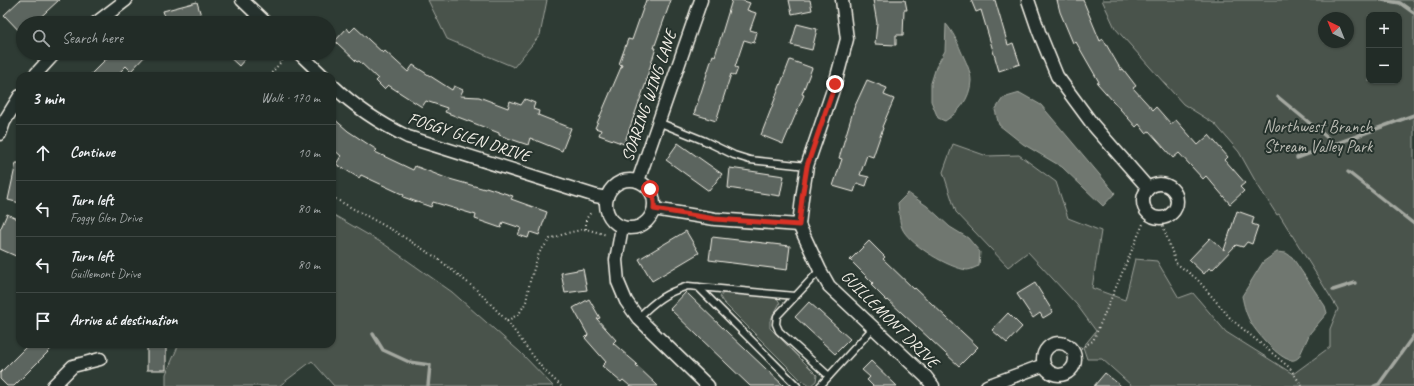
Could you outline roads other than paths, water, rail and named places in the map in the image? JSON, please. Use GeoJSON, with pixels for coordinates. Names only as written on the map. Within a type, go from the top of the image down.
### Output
{"type":"FeatureCollection","features":[{"type":"Feature","properties":{"kind":"street"},"geometry":{"type":"LineString","coordinates":[[105,16],[126,0]]}},
{"type":"Feature","properties":{"kind":"street"},"geometry":{"type":"LineString","coordinates":[[242,0],[259,16]]}},
{"type":"Feature","properties":{"kind":"street","name":"SOARING WING LANE"},"geometry":{"type":"LineString","coordinates":[[638,181],[701,0]]}},
{"type":"Feature","properties":{"kind":"street"},"geometry":{"type":"LineString","coordinates":[[654,209],[715,219],[799,225],[807,166],[835,84],[848,39],[842,0]]}},
{"type":"Feature","properties":{"kind":"street"},"geometry":{"type":"LineString","coordinates":[[1028,0],[1056,76],[1093,125],[1148,188]]}},
{"type":"Feature","properties":{"kind":"street"},"geometry":{"type":"LineString","coordinates":[[38,72],[49,60]]}},
{"type":"Feature","properties":{"kind":"street"},"geometry":{"type":"LineString","coordinates":[[306,60],[319,72]]}},
{"type":"Feature","properties":{"kind":"street","name":"FOGGY GLEN DRIVE"},"geometry":{"type":"LineString","coordinates":[[336,89],[369,116],[408,137],[589,194],[607,198]]}},
{"type":"Feature","properties":{"kind":"street"},"geometry":{"type":"LineString","coordinates":[[0,134],[4,122],[16,102]]}},
{"type":"Feature","properties":{"kind":"street"},"geometry":{"type":"LineString","coordinates":[[622,181],[638,181],[650,189],[653,195],[655,202],[651,217],[638,227],[622,227],[615,224],[607,212],[607,198],[610,191],[615,185],[622,181]]}},
{"type":"Feature","properties":{"kind":"street"},"geometry":{"type":"LineString","coordinates":[[1157,184],[1163,184],[1172,189],[1175,194],[1176,204],[1171,214],[1160,218],[1155,217],[1146,210],[1143,205],[1144,194],[1148,188],[1157,184]]}},
{"type":"Feature","properties":{"kind":"street","name":"GUILLEMONT DRIVE"},"geometry":{"type":"LineString","coordinates":[[799,225],[829,286],[926,377],[933,386]]}},
{"type":"Feature","properties":{"kind":"street"},"geometry":{"type":"LineString","coordinates":[[622,227],[616,260],[618,282],[626,301],[638,318],[708,386]]}},
{"type":"Feature","properties":{"kind":"street"},"geometry":{"type":"LineString","coordinates":[[1062,342],[1067,344],[1074,352],[1076,358],[1070,372],[1060,375],[1050,372],[1044,364],[1044,354],[1046,348],[1062,342]]}},
{"type":"Feature","properties":{"kind":"street"},"geometry":{"type":"LineString","coordinates":[[53,386],[73,366],[100,359]]}},
{"type":"Feature","properties":{"kind":"street"},"geometry":{"type":"LineString","coordinates":[[987,386],[1044,364]]}},
{"type":"Feature","properties":{"kind":"lane"},"geometry":{"type":"LineString","coordinates":[[658,122],[705,141],[734,155],[750,160],[807,166]]}},
{"type":"Feature","properties":{"kind":"lane"},"geometry":{"type":"LineString","coordinates":[[820,270],[777,316],[776,324],[779,330],[829,376]]}},
{"type":"Feature","properties":{"kind":"lane"},"geometry":{"type":"LineString","coordinates":[[638,318],[652,304],[672,291],[688,286],[795,296]]}},
{"type":"Feature","properties":{"kind":"lane"},"geometry":{"type":"LineString","coordinates":[[698,287],[797,386]]}},
{"type":"Feature","properties":{"kind":"lane"},"geometry":{"type":"LineString","coordinates":[[820,386],[873,328]]}},
{"type":"Feature","properties":{"kind":"waterway"},"geometry":{"type":"LineString","coordinates":[[1382,0],[1400,3],[1414,13]]}},
{"type":"Feature","properties":{"kind":"waterway"},"geometry":{"type":"LineString","coordinates":[[1278,97],[1335,144]]}},
{"type":"Feature","properties":{"kind":"waterway"},"geometry":{"type":"LineString","coordinates":[[1297,158],[1414,115]]}},
{"type":"Feature","properties":{"kind":"waterway"},"geometry":{"type":"LineString","coordinates":[[1348,172],[1414,224]]}},
{"type":"Feature","properties":{"kind":"waterway"},"geometry":{"type":"LineString","coordinates":[[1333,290],[1355,283]]}},
{"type":"Feature","properties":{"kind":"waterway"},"geometry":{"type":"LineString","coordinates":[[373,334],[383,350],[409,362],[430,365],[428,386]]}},
{"type":"Feature","properties":{"kind":"waterway"},"geometry":{"type":"LineString","coordinates":[[1374,386],[1379,384],[1414,335]]}},
{"type":"Feature","properties":{"kind":"park label","name":"Northwest Branch Stream Valley Park"},"geometry":{"type":"Point","coordinates":[1318,136]}}]}
